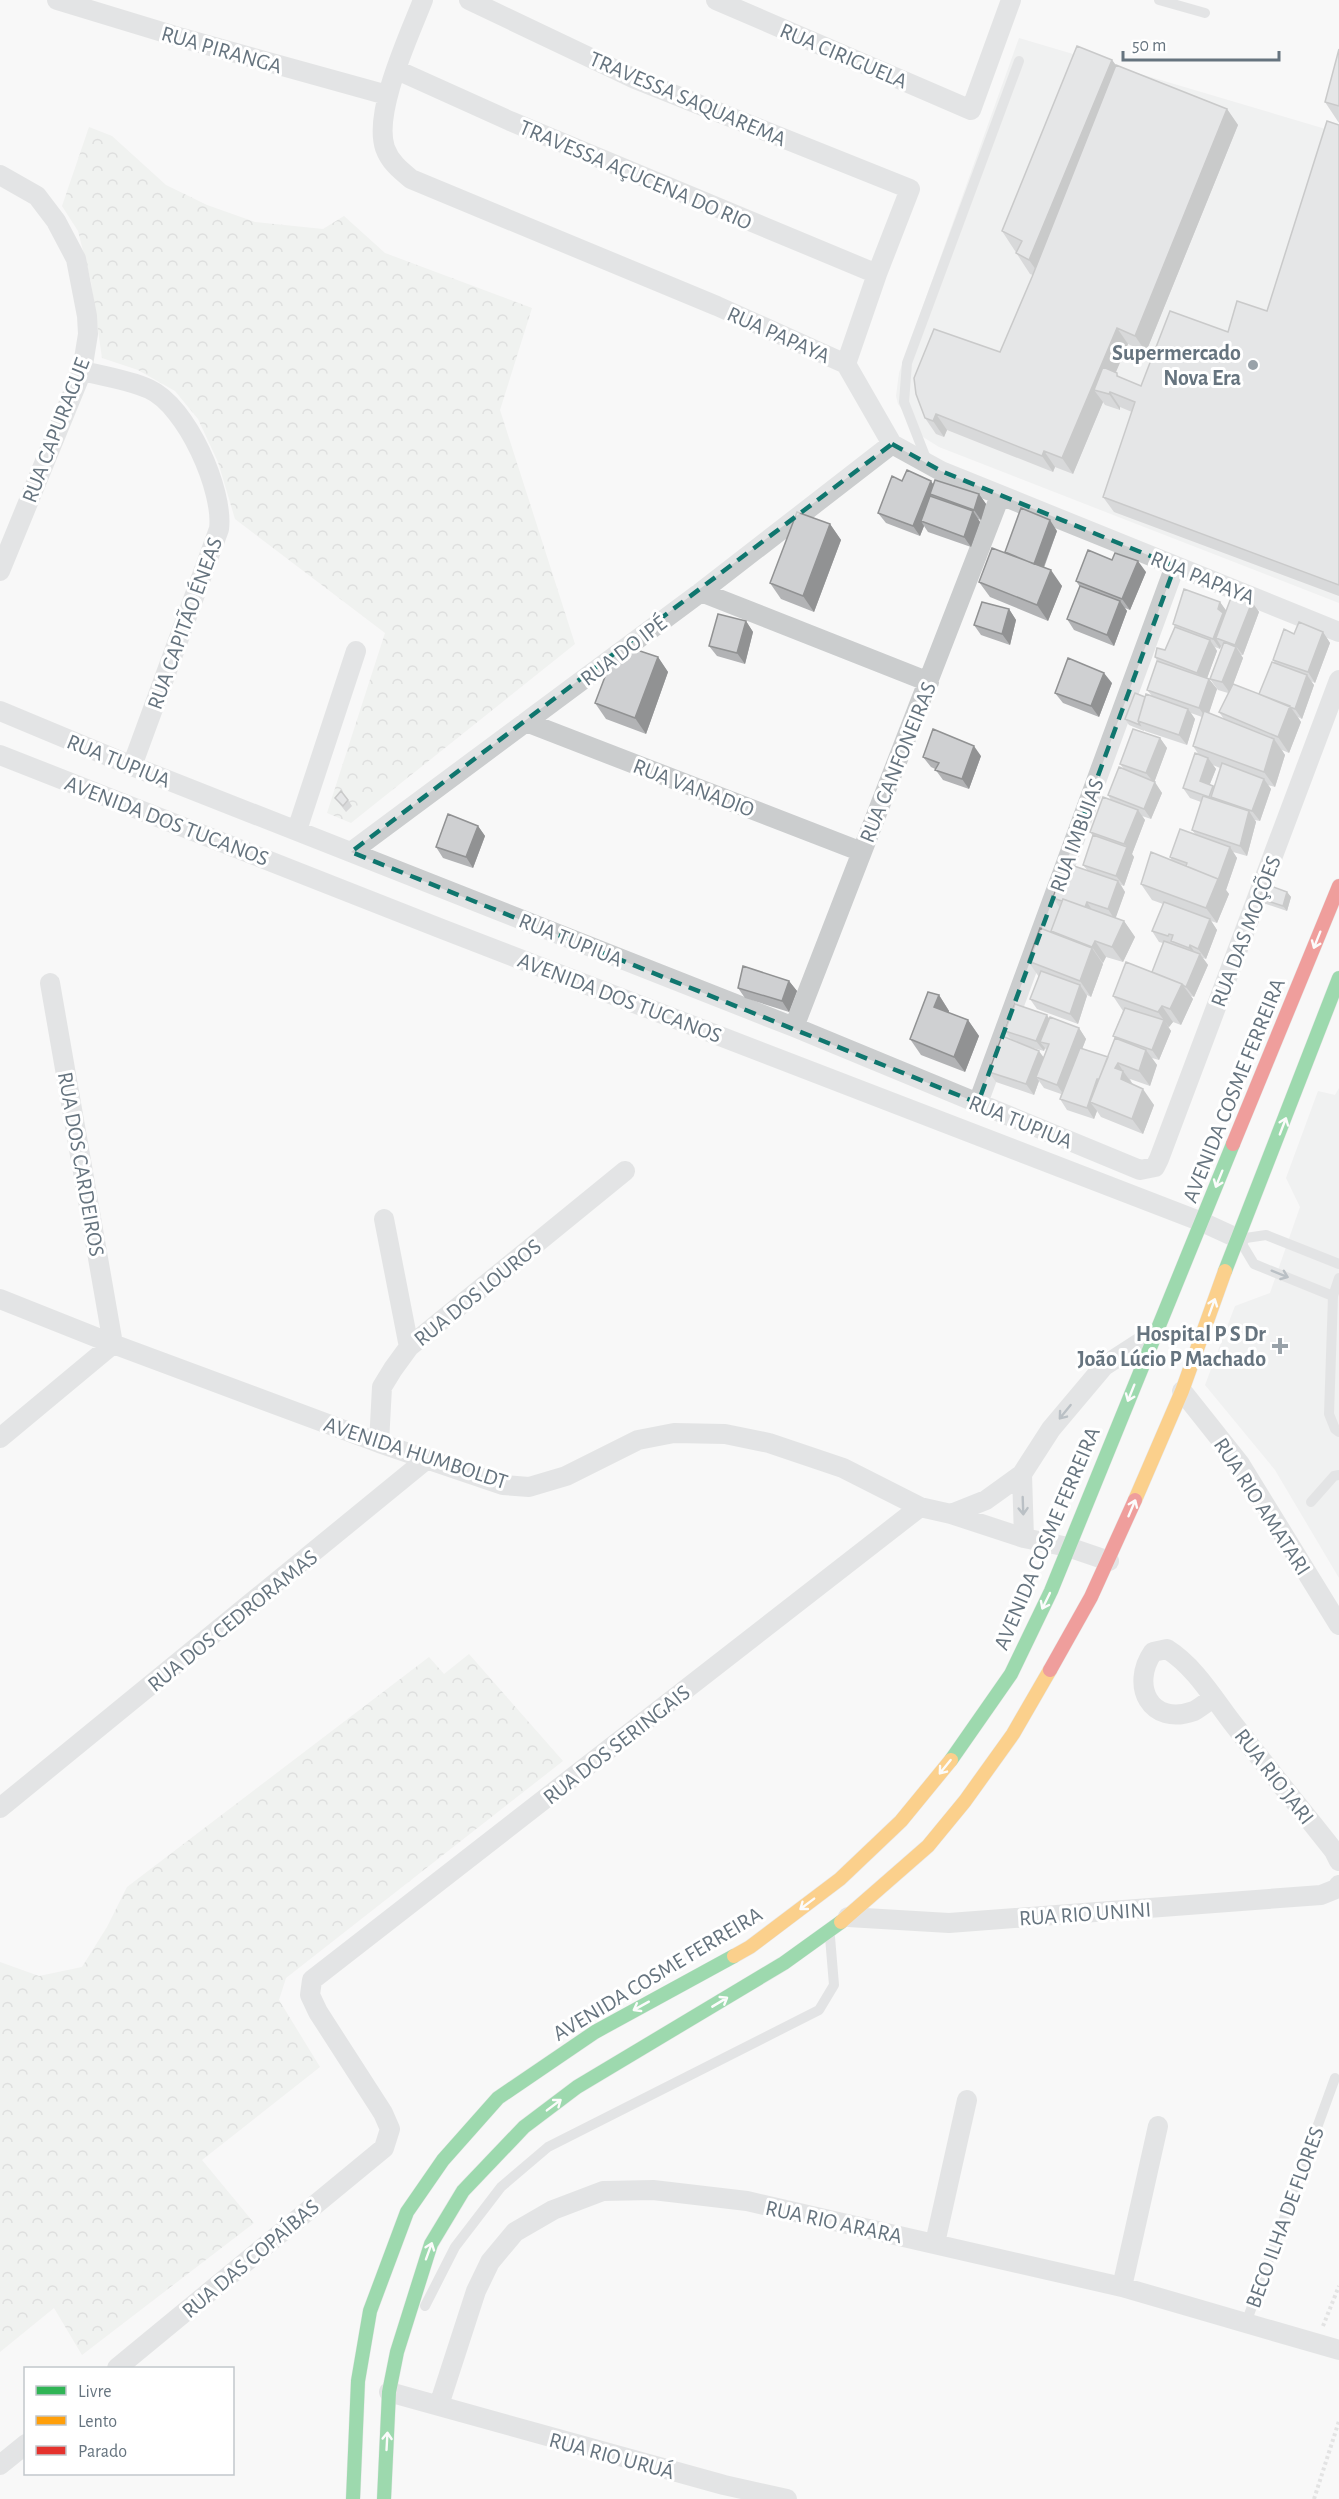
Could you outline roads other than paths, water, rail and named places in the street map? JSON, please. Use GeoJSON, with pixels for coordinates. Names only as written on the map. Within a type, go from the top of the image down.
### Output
{"type":"FeatureCollection","features":[{"type":"Feature","properties":{"kind":"main road","name":"AVENIDA COSME FERREIRA"},"geometry":{"type":"LineString","coordinates":[[352,2499],[358,2381],[370,2312],[407,2212],[443,2160],[498,2098],[595,2032],[750,1947],[840,1878],[901,1821],[954,1756],[1011,1674],[1051,1591],[1339,886]]}},
{"type":"Feature","properties":{"kind":"main road"},"geometry":{"type":"LineString","coordinates":[[384,2499],[389,2392],[397,2352],[431,2244],[464,2191],[524,2127],[577,2087],[784,1963],[848,1917],[928,1846],[965,1801],[1013,1734],[1091,1598],[1109,1562],[1182,1391],[1214,1299],[1339,978]]}},
{"type":"Feature","properties":{"kind":"street","name":"RUA PIRANGA"},"geometry":{"type":"LineString","coordinates":[[57,0],[182,38],[387,95]]}},
{"type":"Feature","properties":{"kind":"street"},"geometry":{"type":"LineString","coordinates":[[387,95],[423,0]]}},
{"type":"Feature","properties":{"kind":"street","name":"TRAVESSA SAQUAREMA"},"geometry":{"type":"LineString","coordinates":[[469,0],[635,79],[910,189],[877,274]]}},
{"type":"Feature","properties":{"kind":"street","name":"RUA CIRIGUELA"},"geometry":{"type":"LineString","coordinates":[[716,0],[971,110],[1011,0]]}},
{"type":"Feature","properties":{"kind":"street","name":"TRAVESSA AÇUCENA DO RIO"},"geometry":{"type":"LineString","coordinates":[[397,70],[510,122],[877,274]]}},
{"type":"Feature","properties":{"kind":"street","name":"RUA PAPAYA"},"geometry":{"type":"LineString","coordinates":[[387,95],[382,132],[387,154],[396,168],[411,179],[717,306],[846,364],[892,444],[928,464],[1000,496],[1339,632]]}},
{"type":"Feature","properties":{"kind":"street","name":"RUA CAPURAGUE"},"geometry":{"type":"LineString","coordinates":[[0,175],[37,196],[49,209],[76,259],[87,316],[88,334],[82,370],[0,571]]}},
{"type":"Feature","properties":{"kind":"street"},"geometry":{"type":"LineString","coordinates":[[846,364],[877,274]]}},
{"type":"Feature","properties":{"kind":"street","name":"RUA CAPITÃO ÉNEAS"},"geometry":{"type":"LineString","coordinates":[[82,370],[151,390],[161,397],[185,425],[195,441],[220,508],[219,529],[132,766]]}},
{"type":"Feature","properties":{"kind":"street","name":"RUA DO IPÉ"},"geometry":{"type":"LineString","coordinates":[[351,852],[701,592],[892,444]]}},
{"type":"Feature","properties":{"kind":"street","name":"RUA CANFONEIRAS"},"geometry":{"type":"LineString","coordinates":[[794,1027],[1000,496]]}},
{"type":"Feature","properties":{"kind":"street","name":"RUA IMBUIAS"},"geometry":{"type":"LineString","coordinates":[[978,1103],[1175,566]]}},
{"type":"Feature","properties":{"kind":"street"},"geometry":{"type":"LineString","coordinates":[[701,592],[929,682]]}},
{"type":"Feature","properties":{"kind":"street"},"geometry":{"type":"LineString","coordinates":[[297,830],[356,651]]}},
{"type":"Feature","properties":{"kind":"street","name":"RUA DAS MOÇÕES"},"geometry":{"type":"LineString","coordinates":[[1140,1170],[1155,1167],[1159,1159],[1339,680]]}},
{"type":"Feature","properties":{"kind":"street","name":"RUA TUPIUA"},"geometry":{"type":"LineString","coordinates":[[0,711],[132,766],[794,1027],[1140,1170]]}},
{"type":"Feature","properties":{"kind":"street","name":"RUA VANADIO"},"geometry":{"type":"LineString","coordinates":[[526,722],[862,852]]}},
{"type":"Feature","properties":{"kind":"street","name":"AVENIDA DOS TUCANOS"},"geometry":{"type":"LineString","coordinates":[[0,755],[464,938],[1202,1222],[1239,1239]]}},
{"type":"Feature","properties":{"kind":"street","name":"RUA DOS CARDEIROS"},"geometry":{"type":"LineString","coordinates":[[51,983],[113,1344]]}},
{"type":"Feature","properties":{"kind":"street","name":"RUA DOS LOUROS"},"geometry":{"type":"LineString","coordinates":[[380,1443],[382,1387],[409,1347],[625,1171]]}},
{"type":"Feature","properties":{"kind":"street"},"geometry":{"type":"LineString","coordinates":[[384,1219],[409,1347]]}},
{"type":"Feature","properties":{"kind":"street","name":"AVENIDA HUMBOLDT"},"geometry":{"type":"LineString","coordinates":[[0,1299],[113,1344],[380,1443],[503,1485],[529,1487],[566,1476],[638,1440],[674,1433],[725,1434],[769,1443],[843,1468],[920,1507],[951,1514],[1024,1538],[1068,1547],[1109,1562]]}},
{"type":"Feature","properties":{"kind":"street"},"geometry":{"type":"LineString","coordinates":[[951,1514],[987,1500],[1022,1474],[1051,1429],[1104,1366],[1155,1333]]}},
{"type":"Feature","properties":{"kind":"street"},"geometry":{"type":"LineString","coordinates":[[0,1438],[113,1344]]}},
{"type":"Feature","properties":{"kind":"street","name":"RUA RIO AMATARI"},"geometry":{"type":"LineString","coordinates":[[1182,1391],[1240,1464],[1339,1625]]}},
{"type":"Feature","properties":{"kind":"street","name":"RUA DOS CEDRORAMAS"},"geometry":{"type":"LineString","coordinates":[[0,1808],[427,1459]]}},
{"type":"Feature","properties":{"kind":"street"},"geometry":{"type":"LineString","coordinates":[[1022,1474],[1024,1538]]}},
{"type":"Feature","properties":{"kind":"street","name":"RUA DOS SERINGAIS"},"geometry":{"type":"LineString","coordinates":[[384,2148],[390,2129],[384,2113],[318,2012],[310,1995],[312,1980],[920,1507]]}},
{"type":"Feature","properties":{"kind":"street","name":"RUA RIO JARI"},"geometry":{"type":"LineString","coordinates":[[1213,1698],[1334,1851],[1339,1861]]}},
{"type":"Feature","properties":{"kind":"street","name":"RUA RIO UNINI"},"geometry":{"type":"LineString","coordinates":[[848,1917],[949,1923],[1321,1895],[1336,1889],[1339,1885]]}},
{"type":"Feature","properties":{"kind":"street"},"geometry":{"type":"LineString","coordinates":[[934,2243],[967,2100]]}},
{"type":"Feature","properties":{"kind":"street"},"geometry":{"type":"LineString","coordinates":[[1122,2288],[1158,2126]]}},
{"type":"Feature","properties":{"kind":"street","name":"RUA DAS COPAÍBAS"},"geometry":{"type":"LineString","coordinates":[[118,2367],[384,2148]]}},
{"type":"Feature","properties":{"kind":"street","name":"RUA RIO ARARA"},"geometry":{"type":"LineString","coordinates":[[439,2405],[462,2329],[490,2262],[515,2232],[553,2210],[603,2191],[653,2190],[747,2201],[1122,2288],[1339,2350]]}},
{"type":"Feature","properties":{"kind":"street","name":"RUA RIO URUÁ"},"geometry":{"type":"LineString","coordinates":[[389,2392],[701,2479],[787,2499]]}},
{"type":"Feature","properties":{"kind":"street"},"geometry":{"type":"LineString","coordinates":[[0,2464],[24,2446]]}},
{"type":"Feature","properties":{"kind":"lane"},"geometry":{"type":"LineString","coordinates":[[1159,0],[1205,13]]}},
{"type":"Feature","properties":{"kind":"lane"},"geometry":{"type":"LineString","coordinates":[[928,464],[904,402],[907,363],[1019,61]]}},
{"type":"Feature","properties":{"kind":"lane"},"geometry":{"type":"LineString","coordinates":[[1333,1296],[1254,1264],[1239,1239],[1266,1234],[1339,1264]]}},
{"type":"Feature","properties":{"kind":"lane"},"geometry":{"type":"LineString","coordinates":[[1339,1278],[1333,1296],[1329,1414],[1335,1429],[1339,1432]]}},
{"type":"Feature","properties":{"kind":"lane"},"geometry":{"type":"LineString","coordinates":[[1311,1502],[1334,1476],[1339,1475]]}},
{"type":"Feature","properties":{"kind":"lane"},"geometry":{"type":"LineString","coordinates":[[397,2352],[434,2291],[455,2247],[501,2187],[548,2147],[819,2010],[834,1985],[830,1930]]}},
{"type":"Feature","properties":{"kind":"lane","name":"BECO ILHA DE FLORES"},"geometry":{"type":"LineString","coordinates":[[1246,2323],[1335,2078]]}},
{"type":"Feature","properties":{"kind":"place","name":"Supermercado Nova Era"},"geometry":{"type":"Point","coordinates":[1253,365]}},
{"type":"Feature","properties":{"kind":"place","name":"Hospital P S Dr João Lúcio P Machado"},"geometry":{"type":"Point","coordinates":[1280,1346]}}]}
